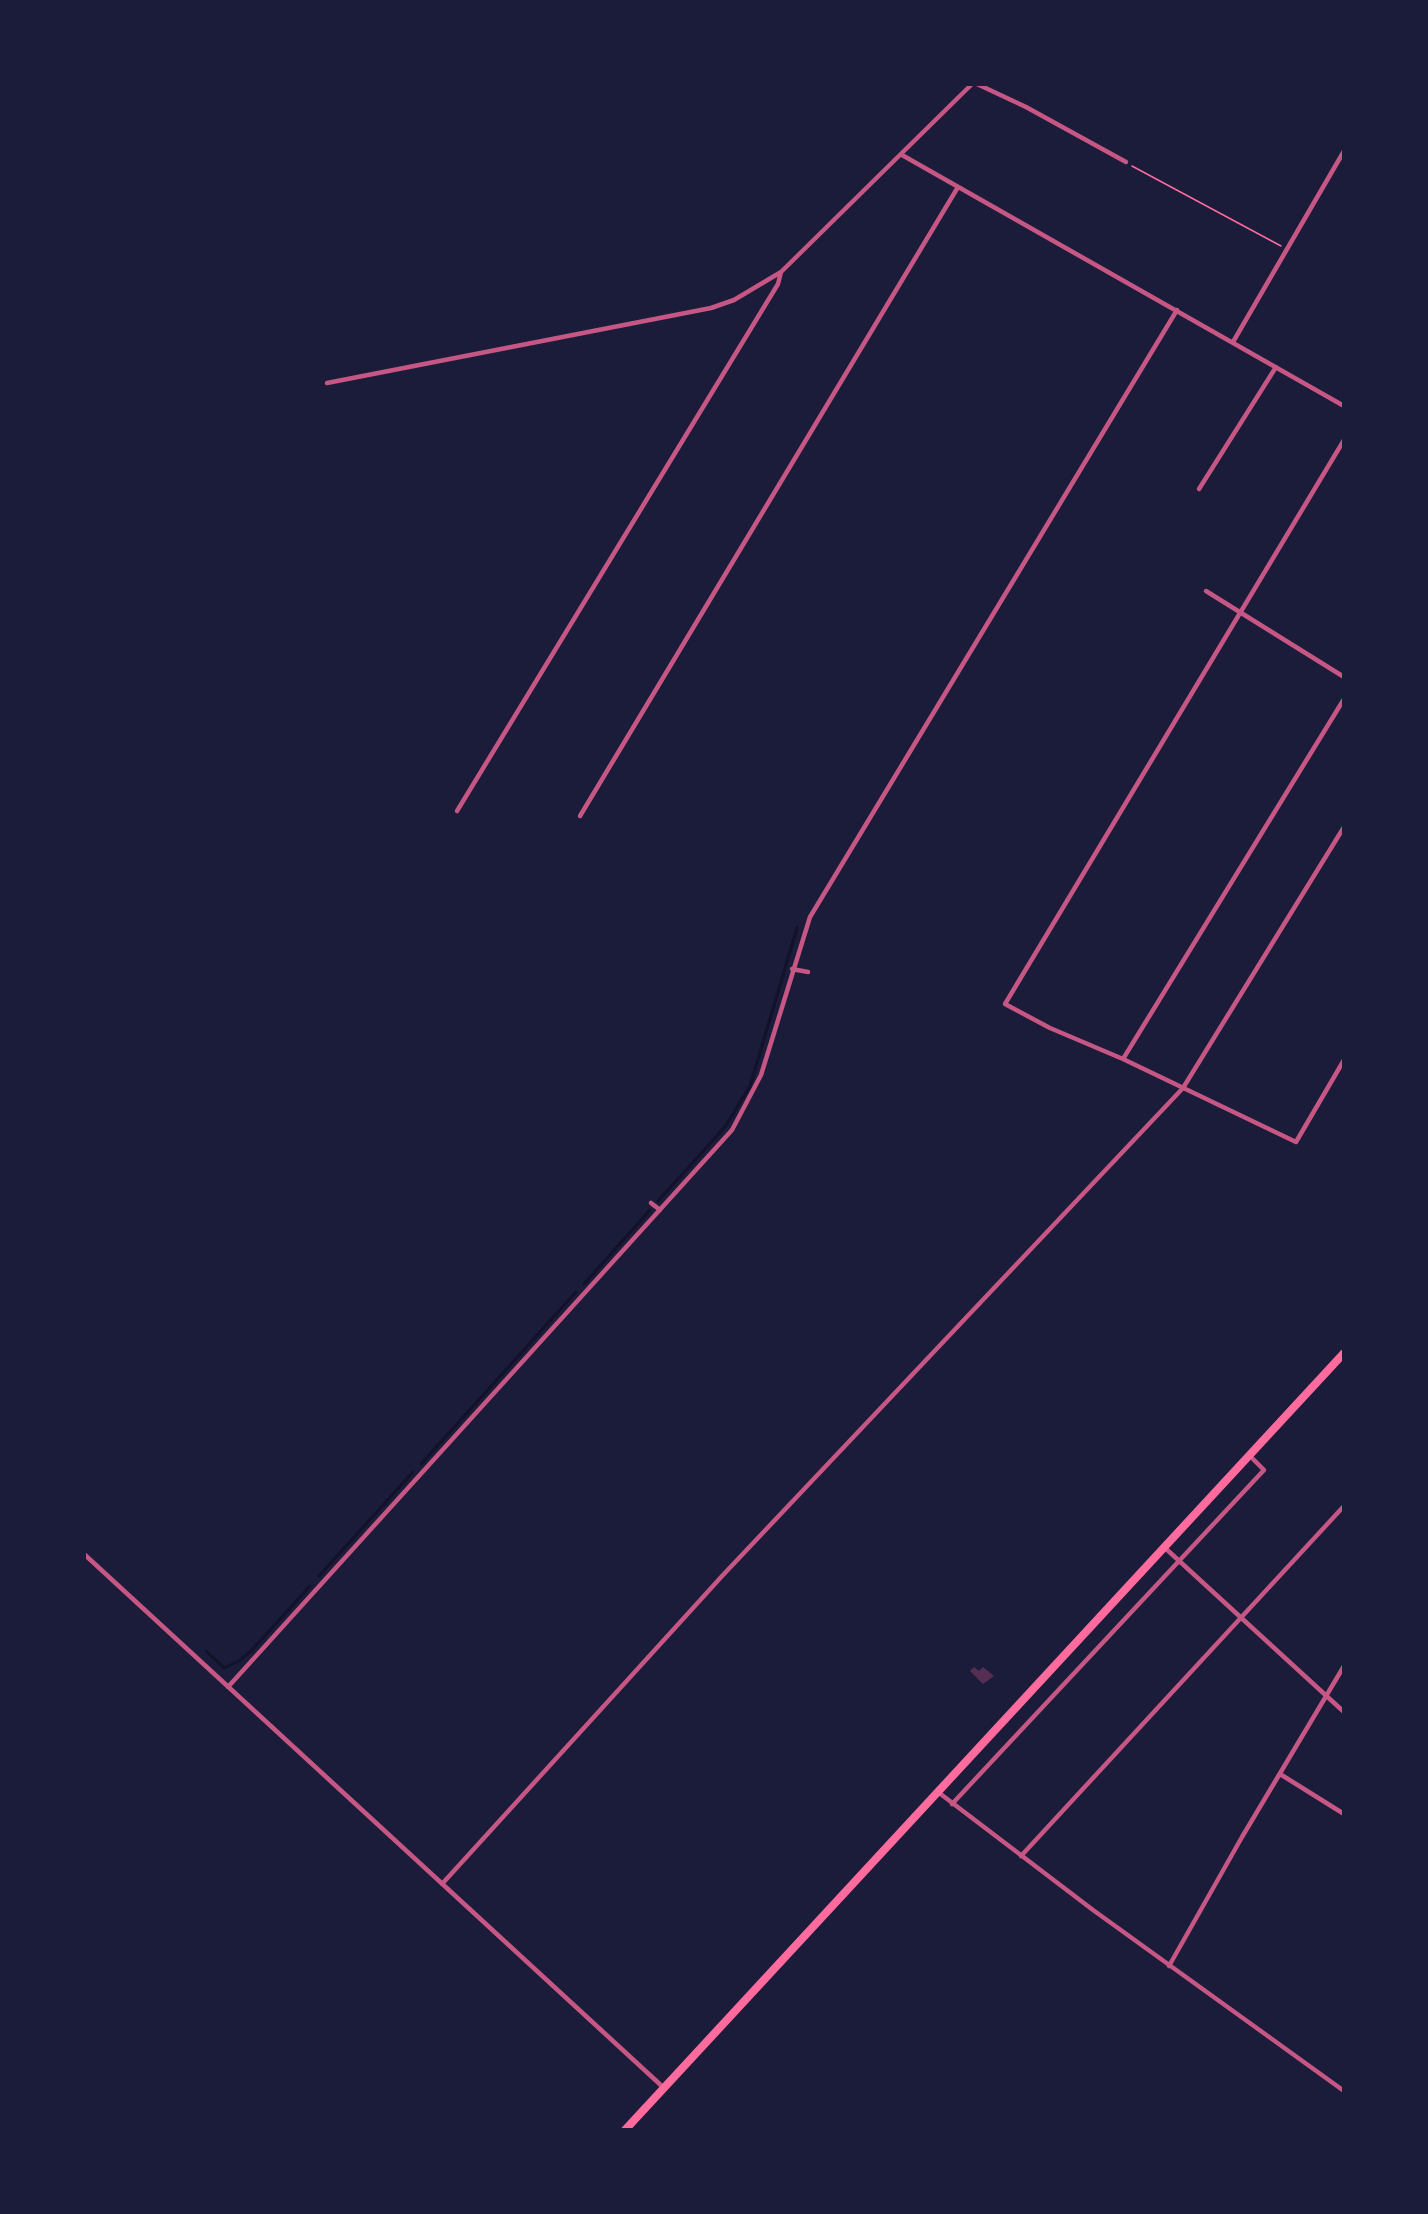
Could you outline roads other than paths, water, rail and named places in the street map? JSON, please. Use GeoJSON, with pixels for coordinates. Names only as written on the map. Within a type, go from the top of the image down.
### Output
{"type":"FeatureCollection","features":[{"type":"Feature","properties":{"kind":"main road"},"geometry":{"type":"LineString","coordinates":[[625,2130],[1344,1353]]}},
{"type":"Feature","properties":{"kind":"street"},"geometry":{"type":"LineString","coordinates":[[327,383],[711,308],[754,290],[781,272],[972,84]]}},
{"type":"Feature","properties":{"kind":"street"},"geometry":{"type":"LineString","coordinates":[[977,84],[1026,107],[1126,162]]}},
{"type":"Feature","properties":{"kind":"street"},"geometry":{"type":"LineString","coordinates":[[1233,342],[1344,151]]}},
{"type":"Feature","properties":{"kind":"street"},"geometry":{"type":"LineString","coordinates":[[902,155],[1344,406]]}},
{"type":"Feature","properties":{"kind":"street"},"geometry":{"type":"LineString","coordinates":[[580,816],[958,187]]}},
{"type":"Feature","properties":{"kind":"street"},"geometry":{"type":"LineString","coordinates":[[457,811],[778,284],[781,272]]}},
{"type":"Feature","properties":{"kind":"street"},"geometry":{"type":"LineString","coordinates":[[228,1687],[732,1130],[749,1102],[761,1075],[810,917],[1178,310]]}},
{"type":"Feature","properties":{"kind":"street"},"geometry":{"type":"LineString","coordinates":[[1199,489],[1276,367]]}},
{"type":"Feature","properties":{"kind":"street"},"geometry":{"type":"LineString","coordinates":[[1344,440],[1005,1004],[1050,1028],[1123,1059],[1296,1142],[1344,1060]]}},
{"type":"Feature","properties":{"kind":"street"},"geometry":{"type":"LineString","coordinates":[[1206,591],[1344,677]]}},
{"type":"Feature","properties":{"kind":"street"},"geometry":{"type":"LineString","coordinates":[[1123,1059],[1344,699]]}},
{"type":"Feature","properties":{"kind":"street"},"geometry":{"type":"LineString","coordinates":[[442,1884],[723,1575],[1183,1088],[1344,827]]}},
{"type":"Feature","properties":{"kind":"street"},"geometry":{"type":"LineString","coordinates":[[792,969],[808,972]]}},
{"type":"Feature","properties":{"kind":"street"},"geometry":{"type":"LineString","coordinates":[[651,1203],[660,1210]]}},
{"type":"Feature","properties":{"kind":"street"},"geometry":{"type":"LineString","coordinates":[[952,1804],[1264,1470],[1249,1455]]}},
{"type":"Feature","properties":{"kind":"street"},"geometry":{"type":"LineString","coordinates":[[1021,1856],[1344,1506]]}},
{"type":"Feature","properties":{"kind":"street"},"geometry":{"type":"LineString","coordinates":[[1164,1547],[1344,1712]]}},
{"type":"Feature","properties":{"kind":"street"},"geometry":{"type":"LineString","coordinates":[[84,1554],[664,2088]]}},
{"type":"Feature","properties":{"kind":"street"},"geometry":{"type":"LineString","coordinates":[[1169,1966],[1344,1666]]}},
{"type":"Feature","properties":{"kind":"street"},"geometry":{"type":"LineString","coordinates":[[1280,1774],[1344,1813]]}},
{"type":"Feature","properties":{"kind":"street"},"geometry":{"type":"LineString","coordinates":[[938,1792],[1169,1966],[1344,2090]]}},
{"type":"Feature","properties":{"kind":"waterway"},"geometry":{"type":"LineString","coordinates":[[658,1201],[725,1127],[750,1086],[797,928]]}},
{"type":"Feature","properties":{"kind":"waterway"},"geometry":{"type":"LineString","coordinates":[[584,1284],[650,1210]]}},
{"type":"Feature","properties":{"kind":"waterway"},"geometry":{"type":"LineString","coordinates":[[421,1464],[576,1292]]}},
{"type":"Feature","properties":{"kind":"waterway"},"geometry":{"type":"LineString","coordinates":[[319,1576],[413,1472]]}},
{"type":"Feature","properties":{"kind":"waterway"},"geometry":{"type":"LineString","coordinates":[[206,1651],[224,1668],[239,1661],[251,1651],[310,1586]]}}]}
